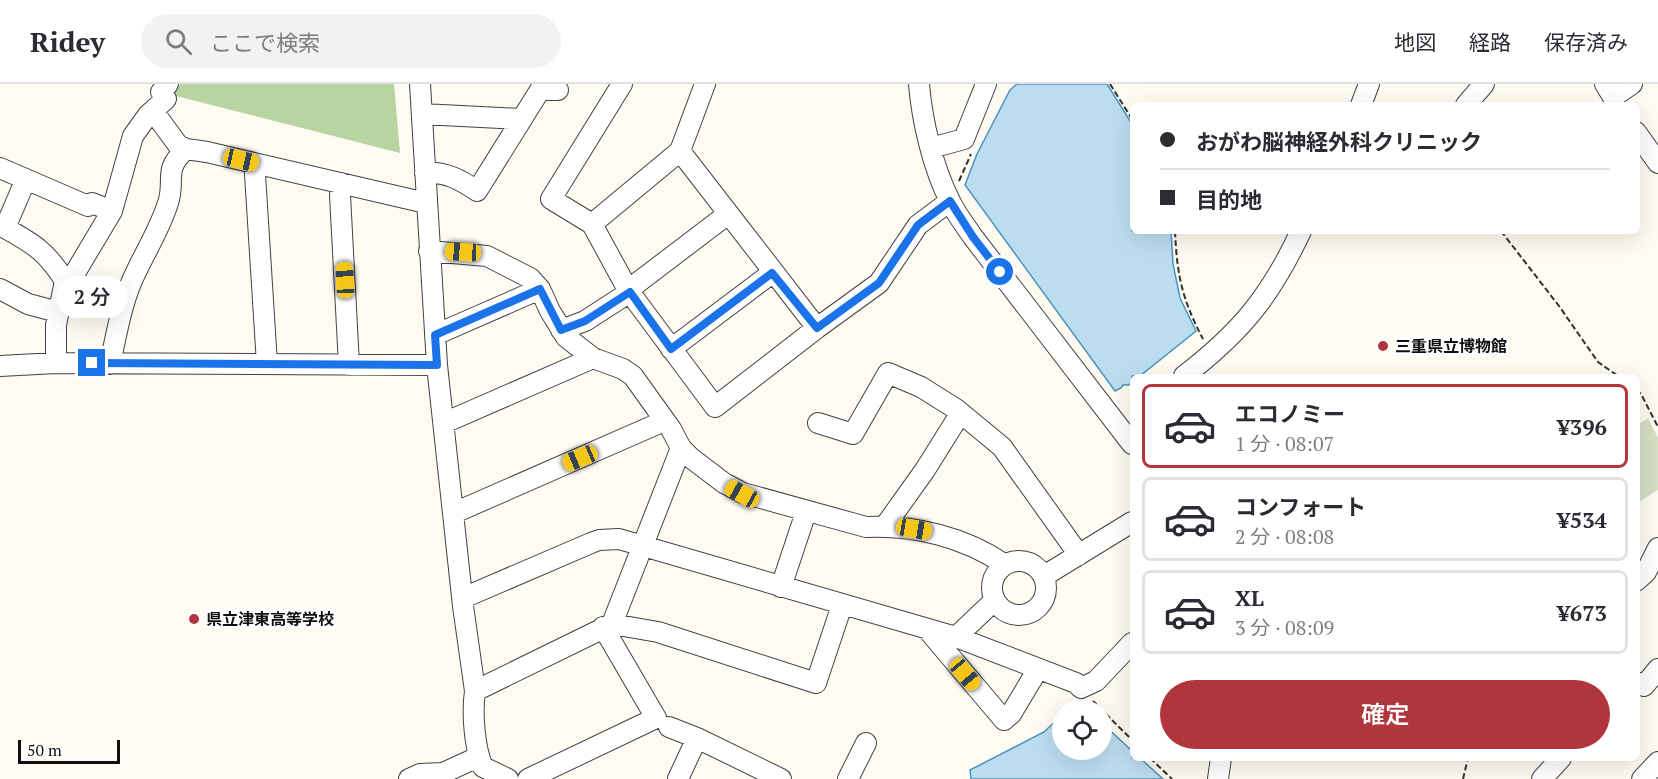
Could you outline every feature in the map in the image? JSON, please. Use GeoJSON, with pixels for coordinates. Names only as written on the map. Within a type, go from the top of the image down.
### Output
{"type":"FeatureCollection","features":[{"type":"Feature","properties":{"kind":"street"},"geometry":{"type":"LineString","coordinates":[[420,84],[437,365],[475,691],[473,703],[478,757],[483,767],[508,779]]}},
{"type":"Feature","properties":{"kind":"street"},"geometry":{"type":"LineString","coordinates":[[622,84],[551,199],[592,224],[629,291],[715,407],[879,283],[918,225],[950,201]]}},
{"type":"Feature","properties":{"kind":"street"},"geometry":{"type":"LineString","coordinates":[[592,224],[680,151],[705,84]]}},
{"type":"Feature","properties":{"kind":"street"},"geometry":{"type":"LineString","coordinates":[[920,84],[921,108],[931,148],[950,201],[973,237],[1126,422],[1130,437]]}},
{"type":"Feature","properties":{"kind":"street"},"geometry":{"type":"LineString","coordinates":[[931,148],[964,139],[986,84]]}},
{"type":"Feature","properties":{"kind":"street"},"geometry":{"type":"LineString","coordinates":[[1362,102],[1369,84]]}},
{"type":"Feature","properties":{"kind":"street"},"geometry":{"type":"LineString","coordinates":[[1469,102],[1484,84]]}},
{"type":"Feature","properties":{"kind":"street"},"geometry":{"type":"LineString","coordinates":[[1612,95],[1632,84]]}},
{"type":"Feature","properties":{"kind":"street"},"geometry":{"type":"LineString","coordinates":[[424,173],[436,172],[449,175],[477,191],[540,90],[558,90]]}},
{"type":"Feature","properties":{"kind":"street"},"geometry":{"type":"LineString","coordinates":[[162,98],[178,145],[426,203]]}},
{"type":"Feature","properties":{"kind":"street"},"geometry":{"type":"LineString","coordinates":[[65,281],[72,278],[112,211],[134,136],[162,98]]}},
{"type":"Feature","properties":{"kind":"street"},"geometry":{"type":"LineString","coordinates":[[422,114],[521,119]]}},
{"type":"Feature","properties":{"kind":"street"},"geometry":{"type":"LineString","coordinates":[[1640,138],[1658,163]]}},
{"type":"Feature","properties":{"kind":"street"},"geometry":{"type":"LineString","coordinates":[[110,364],[121,311],[136,271],[157,234],[169,200],[170,175],[175,159],[186,148]]}},
{"type":"Feature","properties":{"kind":"street"},"geometry":{"type":"LineString","coordinates":[[680,151],[772,273],[817,328]]}},
{"type":"Feature","properties":{"kind":"street"},"geometry":{"type":"LineString","coordinates":[[257,164],[255,174],[267,364]]}},
{"type":"Feature","properties":{"kind":"street"},"geometry":{"type":"LineString","coordinates":[[0,168],[88,206],[92,202],[112,211]]}},
{"type":"Feature","properties":{"kind":"street"},"geometry":{"type":"LineString","coordinates":[[26,179],[5,228],[28,241],[52,260],[65,281],[58,312],[56,363]]}},
{"type":"Feature","properties":{"kind":"street"},"geometry":{"type":"LineString","coordinates":[[341,183],[349,365]]}},
{"type":"Feature","properties":{"kind":"street"},"geometry":{"type":"LineString","coordinates":[[561,330],[585,321],[629,291],[728,214]]}},
{"type":"Feature","properties":{"kind":"street"},"geometry":{"type":"LineString","coordinates":[[1187,374],[1212,355],[1249,318],[1272,286],[1299,234]]}},
{"type":"Feature","properties":{"kind":"street"},"geometry":{"type":"LineString","coordinates":[[429,251],[487,256],[530,278],[540,289],[566,337],[593,358],[624,369],[633,376],[671,429],[681,448],[724,483],[742,494],[866,527],[885,526],[943,535],[971,546],[1004,564]]}},
{"type":"Feature","properties":{"kind":"street"},"geometry":{"type":"LineString","coordinates":[[671,349],[772,273]]}},
{"type":"Feature","properties":{"kind":"street"},"geometry":{"type":"LineString","coordinates":[[0,289],[28,304],[58,312]]}},
{"type":"Feature","properties":{"kind":"street"},"geometry":{"type":"LineString","coordinates":[[435,335],[540,289]]}},
{"type":"Feature","properties":{"kind":"street"},"geometry":{"type":"LineString","coordinates":[[444,423],[593,358]]}},
{"type":"Feature","properties":{"kind":"street"},"geometry":{"type":"LineString","coordinates":[[0,366],[56,363],[437,365]]}},
{"type":"Feature","properties":{"kind":"street"},"geometry":{"type":"LineString","coordinates":[[818,423],[853,434],[888,373],[921,387],[1002,447],[1079,555]]}},
{"type":"Feature","properties":{"kind":"street"},"geometry":{"type":"LineString","coordinates":[[885,526],[925,470],[960,414]]}},
{"type":"Feature","properties":{"kind":"street"},"geometry":{"type":"LineString","coordinates":[[454,513],[664,421]]}},
{"type":"Feature","properties":{"kind":"street"},"geometry":{"type":"LineString","coordinates":[[607,625],[643,547],[681,448]]}},
{"type":"Feature","properties":{"kind":"street"},"geometry":{"type":"LineString","coordinates":[[781,587],[806,512]]}},
{"type":"Feature","properties":{"kind":"street"},"geometry":{"type":"LineString","coordinates":[[1044,576],[1130,523]]}},
{"type":"Feature","properties":{"kind":"street"},"geometry":{"type":"LineString","coordinates":[[463,598],[599,540],[619,539],[956,637],[1076,683],[1081,688],[1096,681],[1130,645]]}},
{"type":"Feature","properties":{"kind":"street"},"geometry":{"type":"LineString","coordinates":[[1640,577],[1646,572],[1658,548]]}},
{"type":"Feature","properties":{"kind":"street"},"geometry":{"type":"LineString","coordinates":[[1021,560],[1030,562],[1044,576],[1046,591],[1044,599],[1031,612],[1023,615],[1013,614],[1005,611],[995,600],[992,588],[993,579],[1004,564],[1021,560]]}},
{"type":"Feature","properties":{"kind":"street"},"geometry":{"type":"LineString","coordinates":[[956,637],[995,600]]}},
{"type":"Feature","properties":{"kind":"street"},"geometry":{"type":"LineString","coordinates":[[475,691],[607,625],[658,632],[816,683],[842,605]]}},
{"type":"Feature","properties":{"kind":"street"},"geometry":{"type":"LineString","coordinates":[[528,779],[656,718],[607,625]]}},
{"type":"Feature","properties":{"kind":"street"},"geometry":{"type":"LineString","coordinates":[[927,629],[1004,720],[1011,714],[1038,669]]}},
{"type":"Feature","properties":{"kind":"street"},"geometry":{"type":"LineString","coordinates":[[1640,684],[1644,686],[1658,669]]}},
{"type":"Feature","properties":{"kind":"street"},"geometry":{"type":"LineString","coordinates":[[669,727],[697,738],[770,777]]}},
{"type":"Feature","properties":{"kind":"street"},"geometry":{"type":"LineString","coordinates":[[678,779],[697,738]]}},
{"type":"Feature","properties":{"kind":"street"},"geometry":{"type":"LineString","coordinates":[[848,779],[866,743]]}},
{"type":"Feature","properties":{"kind":"street"},"geometry":{"type":"LineString","coordinates":[[409,779],[420,774],[443,773],[478,757]]}},
{"type":"Feature","properties":{"kind":"street"},"geometry":{"type":"LineString","coordinates":[[1218,779],[1221,761]]}},
{"type":"Feature","properties":{"kind":"street"},"geometry":{"type":"LineString","coordinates":[[1542,779],[1558,761]]}},
{"type":"Feature","properties":{"kind":"street"},"geometry":{"type":"LineString","coordinates":[[1642,779],[1658,762]]}},
{"type":"Feature","properties":{"kind":"path"},"geometry":{"type":"LineString","coordinates":[[1110,84],[1130,116]]}},
{"type":"Feature","properties":{"kind":"path"},"geometry":{"type":"LineString","coordinates":[[1174,234],[1176,263],[1184,297],[1212,355]]}},
{"type":"Feature","properties":{"kind":"path"},"geometry":{"type":"LineString","coordinates":[[1503,234],[1559,306],[1598,362],[1615,374]]}},
{"type":"Feature","properties":{"kind":"path"},"geometry":{"type":"LineString","coordinates":[[1640,393],[1658,427]]}},
{"type":"Feature","properties":{"kind":"path"},"geometry":{"type":"LineString","coordinates":[[1081,688],[1130,738]]}},
{"type":"Feature","properties":{"kind":"path"},"geometry":{"type":"LineString","coordinates":[[1153,761],[1172,779]]}},
{"type":"Feature","properties":{"kind":"path"},"geometry":{"type":"LineString","coordinates":[[1463,779],[1467,761]]}},
{"type":"Feature","properties":{"kind":"green space"},"geometry":{"type":"Polygon","coordinates":[[[180,84],[394,84],[400,153],[172,95],[180,84]]]}},
{"type":"Feature","properties":{"kind":"green space"},"geometry":{"type":"Polygon","coordinates":[[[1648,418],[1658,438],[1658,490],[1640,501],[1640,423],[1648,418]]]}},
{"type":"Feature","properties":{"kind":"water"},"geometry":{"type":"Polygon","coordinates":[[[1017,84],[1107,84],[1130,121],[1130,234],[1171,234],[1173,264],[1180,298],[1196,331],[1142,374],[1130,374],[1130,384],[1123,385],[1115,391],[965,185],[977,154],[1010,90],[1017,84]]]}},
{"type":"Feature","properties":{"kind":"water"},"geometry":{"type":"Polygon","coordinates":[[[1052,724],[1052,760],[1112,760],[1112,732],[1130,749],[1130,761],[1143,761],[1163,779],[971,779],[970,770],[1044,732],[1052,724]]]}},
{"type":"Feature","properties":{"kind":"place","name":"三重県立博物館"},"geometry":{"type":"Point","coordinates":[1383,346]}},
{"type":"Feature","properties":{"kind":"place","name":"県立津東高等学校"},"geometry":{"type":"Point","coordinates":[194,619]}},
{"type":"Feature","properties":{"kind":"route"},"geometry":{"type":"LineString","coordinates":[[92,363],[437,365],[435,335],[540,289],[561,330],[585,321],[630,292],[671,349],[772,273],[817,328],[879,283],[918,225],[950,201],[973,237],[1000,272]]}}]}
